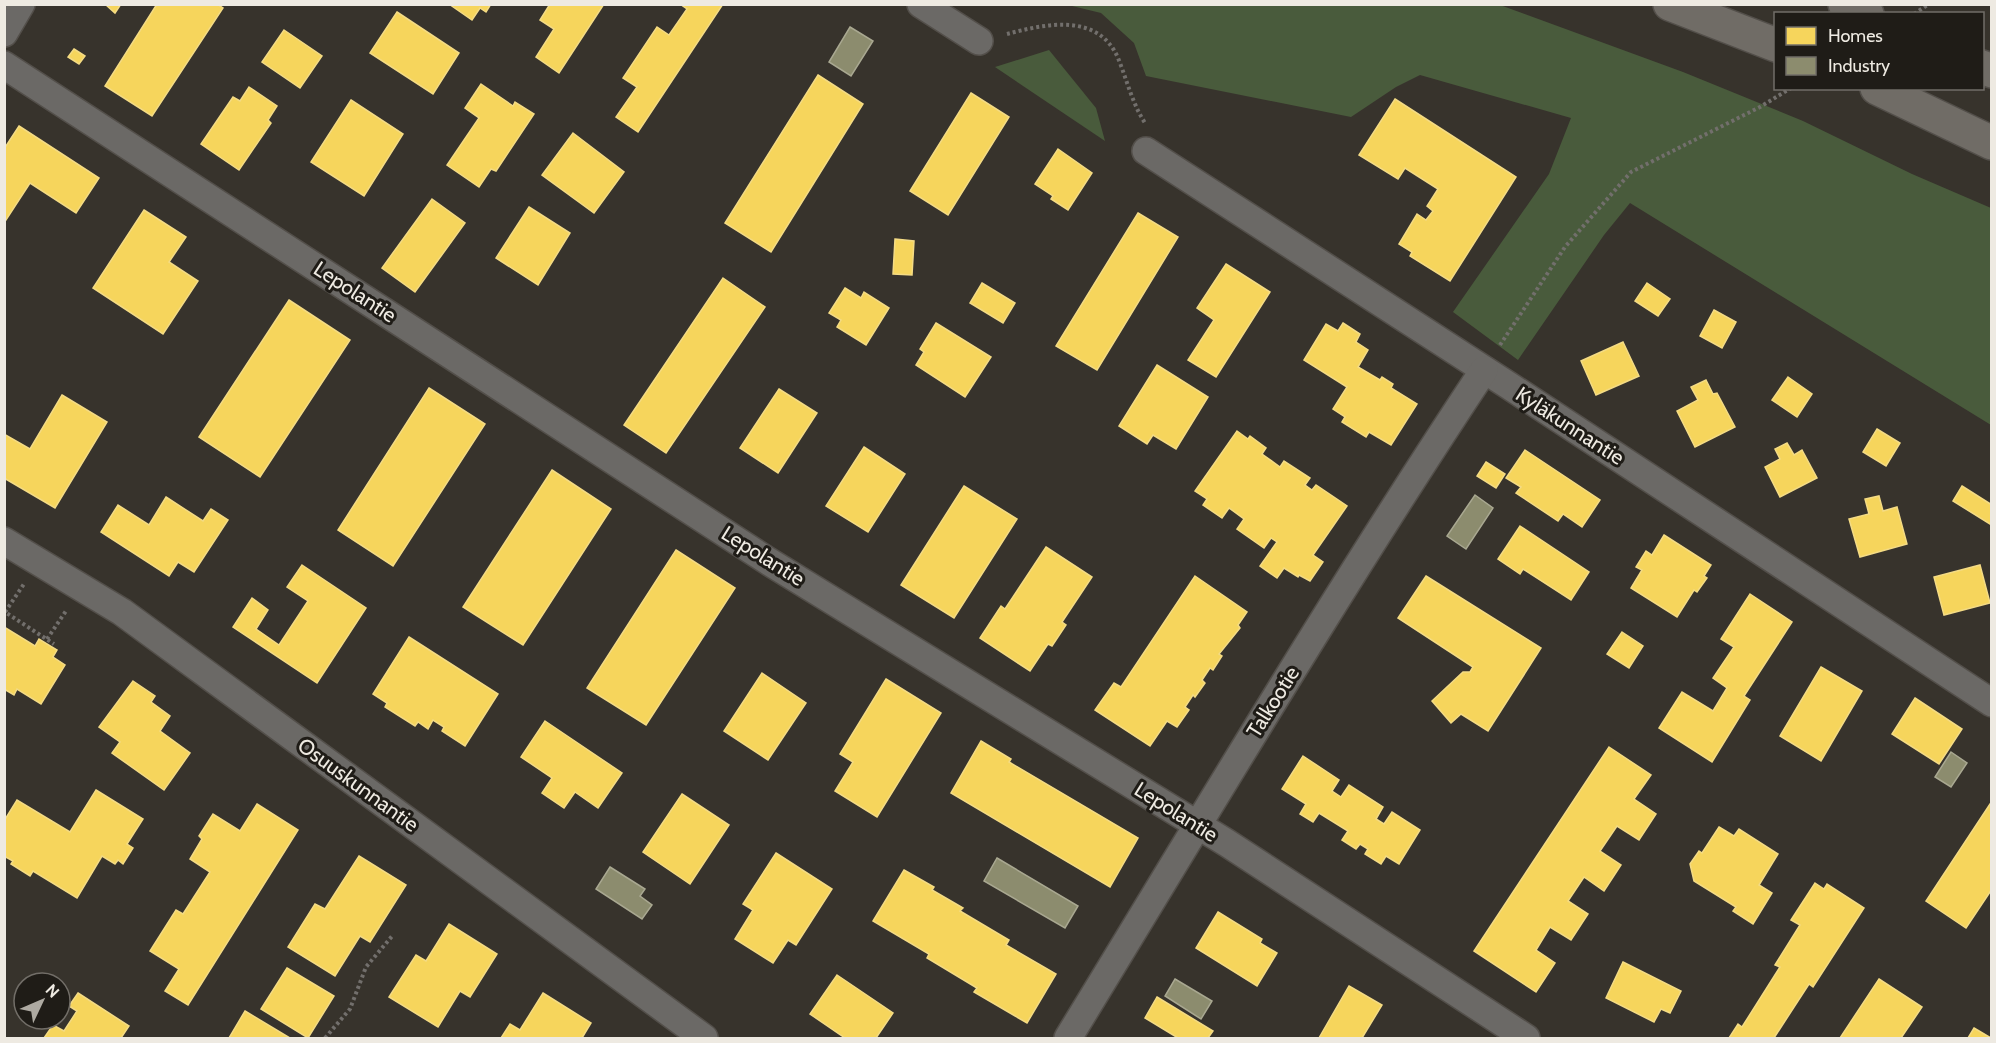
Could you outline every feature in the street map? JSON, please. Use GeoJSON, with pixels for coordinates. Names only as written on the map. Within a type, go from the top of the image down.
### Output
{"type":"FeatureCollection","features":[{"type":"Feature","properties":{"kind":"highway"},"geometry":{"type":"LineString","coordinates":[[1670,4],[1774,44]]}},
{"type":"Feature","properties":{"kind":"highway"},"geometry":{"type":"LineString","coordinates":[[1845,4],[1863,12]]}},
{"type":"Feature","properties":{"kind":"highway"},"geometry":{"type":"LineString","coordinates":[[1881,90],[1992,143]]}},
{"type":"Feature","properties":{"kind":"highway"},"geometry":{"type":"LineString","coordinates":[[1938,116],[1992,161]]}},
{"type":"Feature","properties":{"kind":"street"},"geometry":{"type":"LineString","coordinates":[[4,33],[21,4]]}},
{"type":"Feature","properties":{"kind":"street"},"geometry":{"type":"LineString","coordinates":[[921,4],[979,41]]}},
{"type":"Feature","properties":{"kind":"street","name":"Lepolantie"},"geometry":{"type":"LineString","coordinates":[[4,65],[768,561],[1198,825],[1526,1038]]}},
{"type":"Feature","properties":{"kind":"street","name":"Kyläkunnantie"},"geometry":{"type":"LineString","coordinates":[[1146,151],[1992,703]]}},
{"type":"Feature","properties":{"kind":"street","name":"Talkootie"},"geometry":{"type":"LineString","coordinates":[[1068,1038],[1275,697],[1429,452],[1484,370]]}},
{"type":"Feature","properties":{"kind":"street","name":"Osuuskunnantie"},"geometry":{"type":"LineString","coordinates":[[4,540],[122,612],[704,1038]]}},
{"type":"Feature","properties":{"kind":"path"},"geometry":{"type":"LineString","coordinates":[[979,41],[1037,26],[1072,25],[1091,28],[1108,43],[1117,56],[1136,109],[1150,130],[1146,151]]}},
{"type":"Feature","properties":{"kind":"path"},"geometry":{"type":"LineString","coordinates":[[1484,370],[1565,247],[1631,172],[1760,107],[1788,90]]}},
{"type":"Feature","properties":{"kind":"path"},"geometry":{"type":"LineString","coordinates":[[24,584],[5,610],[54,644]]}},
{"type":"Feature","properties":{"kind":"path"},"geometry":{"type":"LineString","coordinates":[[47,639],[66,610]]}},
{"type":"Feature","properties":{"kind":"path"},"geometry":{"type":"LineString","coordinates":[[325,1038],[350,1009],[366,967],[393,935]]}},
{"type":"Feature","properties":{"kind":"green space"},"geometry":{"type":"Polygon","coordinates":[[[1068,5],[1500,5],[1683,72],[1803,121],[1912,174],[1991,208],[1991,425],[1630,203],[1604,235],[1518,360],[1453,312],[1549,174],[1571,118],[1420,75],[1396,87],[1351,117],[1146,76],[1134,43],[1101,13],[1068,5]]]}},
{"type":"Feature","properties":{"kind":"green space"},"geometry":{"type":"Polygon","coordinates":[[[1049,50],[1096,108],[1105,141],[995,67],[1049,50]]]}},
{"type":"Feature","properties":{"kind":"building: Homes"},"geometry":{"type":"Polygon","coordinates":[[[105,4],[121,4],[115,13],[105,4]]]}},
{"type":"Feature","properties":{"kind":"building: Homes"},"geometry":{"type":"Polygon","coordinates":[[[157,4],[217,4],[223,8],[152,116],[105,86],[157,4]]]}},
{"type":"Feature","properties":{"kind":"building: Homes"},"geometry":{"type":"Polygon","coordinates":[[[449,4],[491,4],[486,12],[480,8],[472,20],[449,4]]]}},
{"type":"Feature","properties":{"kind":"building: Homes"},"geometry":{"type":"Polygon","coordinates":[[[550,4],[604,4],[559,73],[536,57],[554,29],[540,20],[550,4]]]}},
{"type":"Feature","properties":{"kind":"building: Homes"},"geometry":{"type":"Polygon","coordinates":[[[680,4],[723,4],[638,132],[616,117],[637,87],[623,78],[657,27],[669,35],[687,9],[680,4]]]}},
{"type":"Feature","properties":{"kind":"building: Homes"},"geometry":{"type":"Polygon","coordinates":[[[397,12],[459,53],[433,94],[370,53],[397,12]]]}},
{"type":"Feature","properties":{"kind":"building: Homes"},"geometry":{"type":"Polygon","coordinates":[[[284,30],[322,56],[300,88],[262,62],[284,30]]]}},
{"type":"Feature","properties":{"kind":"building: Homes"},"geometry":{"type":"Polygon","coordinates":[[[74,49],[85,56],[79,64],[68,57],[74,49]]]}},
{"type":"Feature","properties":{"kind":"building: Homes"},"geometry":{"type":"Polygon","coordinates":[[[818,75],[863,104],[771,252],[725,223],[818,75]]]}},
{"type":"Feature","properties":{"kind":"building: Homes"},"geometry":{"type":"Polygon","coordinates":[[[481,84],[513,106],[515,102],[534,114],[496,171],[491,169],[479,187],[447,165],[479,118],[465,108],[481,84]]]}},
{"type":"Feature","properties":{"kind":"building: Homes"},"geometry":{"type":"Polygon","coordinates":[[[249,87],[277,106],[268,120],[271,123],[239,170],[201,144],[233,97],[240,101],[249,87]]]}},
{"type":"Feature","properties":{"kind":"building: Homes"},"geometry":{"type":"Polygon","coordinates":[[[971,93],[1009,117],[948,215],[910,191],[971,93]]]}},
{"type":"Feature","properties":{"kind":"building: Homes"},"geometry":{"type":"Polygon","coordinates":[[[1395,99],[1516,177],[1450,281],[1410,256],[1412,252],[1399,244],[1417,214],[1426,220],[1433,211],[1427,206],[1438,189],[1405,168],[1398,179],[1359,155],[1395,99]]]}},
{"type":"Feature","properties":{"kind":"building: Homes"},"geometry":{"type":"Polygon","coordinates":[[[351,100],[403,134],[364,196],[311,162],[351,100]]]}},
{"type":"Feature","properties":{"kind":"building: Homes"},"geometry":{"type":"Polygon","coordinates":[[[19,126],[99,178],[76,213],[30,183],[4,223],[4,149],[19,126]]]}},
{"type":"Feature","properties":{"kind":"building: Homes"},"geometry":{"type":"Polygon","coordinates":[[[573,133],[624,172],[594,213],[542,175],[573,133]]]}},
{"type":"Feature","properties":{"kind":"building: Homes"},"geometry":{"type":"Polygon","coordinates":[[[1058,149],[1092,173],[1068,210],[1051,199],[1053,196],[1035,184],[1058,149]]]}},
{"type":"Feature","properties":{"kind":"building: Homes"},"geometry":{"type":"Polygon","coordinates":[[[432,199],[465,223],[415,292],[382,268],[432,199]]]}},
{"type":"Feature","properties":{"kind":"building: Homes"},"geometry":{"type":"Polygon","coordinates":[[[529,207],[570,233],[538,285],[496,258],[529,207]]]}},
{"type":"Feature","properties":{"kind":"building: Homes"},"geometry":{"type":"Polygon","coordinates":[[[144,210],[186,237],[169,262],[198,281],[163,334],[93,288],[144,210]]]}},
{"type":"Feature","properties":{"kind":"building: Homes"},"geometry":{"type":"Polygon","coordinates":[[[1138,213],[1178,237],[1097,370],[1056,346],[1138,213]]]}},
{"type":"Feature","properties":{"kind":"building: Homes"},"geometry":{"type":"Polygon","coordinates":[[[895,239],[914,241],[912,275],[893,274],[895,239]]]}},
{"type":"Feature","properties":{"kind":"building: Homes"},"geometry":{"type":"Polygon","coordinates":[[[1226,264],[1270,292],[1216,377],[1188,360],[1214,320],[1197,308],[1226,264]]]}},
{"type":"Feature","properties":{"kind":"building: Homes"},"geometry":{"type":"Polygon","coordinates":[[[723,278],[765,307],[666,453],[624,425],[723,278]]]}},
{"type":"Feature","properties":{"kind":"building: Homes"},"geometry":{"type":"Polygon","coordinates":[[[982,283],[1015,303],[1003,323],[970,303],[982,283]]]}},
{"type":"Feature","properties":{"kind":"building: Homes"},"geometry":{"type":"Polygon","coordinates":[[[1647,283],[1670,299],[1658,316],[1635,301],[1647,283]]]}},
{"type":"Feature","properties":{"kind":"building: Homes"},"geometry":{"type":"Polygon","coordinates":[[[845,288],[861,298],[864,292],[889,308],[866,345],[837,327],[841,320],[829,313],[845,288]]]}},
{"type":"Feature","properties":{"kind":"building: Homes"},"geometry":{"type":"Polygon","coordinates":[[[289,300],[350,340],[260,477],[199,437],[289,300]]]}},
{"type":"Feature","properties":{"kind":"building: Homes"},"geometry":{"type":"Polygon","coordinates":[[[1714,310],[1736,322],[1722,348],[1700,336],[1714,310]]]}},
{"type":"Feature","properties":{"kind":"building: Homes"},"geometry":{"type":"Polygon","coordinates":[[[936,323],[991,357],[965,397],[916,365],[924,352],[920,349],[936,323]]]}},
{"type":"Feature","properties":{"kind":"building: Homes"},"geometry":{"type":"Polygon","coordinates":[[[1343,323],[1360,334],[1356,342],[1368,350],[1358,367],[1380,380],[1382,377],[1393,384],[1391,388],[1417,404],[1391,445],[1369,432],[1366,437],[1342,422],[1345,417],[1333,409],[1347,387],[1304,360],[1326,324],[1338,331],[1343,323]]]}},
{"type":"Feature","properties":{"kind":"building: Homes"},"geometry":{"type":"Polygon","coordinates":[[[1623,342],[1639,376],[1596,395],[1581,361],[1623,342]]]}},
{"type":"Feature","properties":{"kind":"building: Homes"},"geometry":{"type":"Polygon","coordinates":[[[1157,365],[1208,397],[1176,449],[1153,435],[1147,444],[1119,426],[1157,365]]]}},
{"type":"Feature","properties":{"kind":"building: Homes"},"geometry":{"type":"Polygon","coordinates":[[[1788,377],[1812,394],[1797,417],[1772,400],[1788,377]]]}},
{"type":"Feature","properties":{"kind":"building: Homes"},"geometry":{"type":"Polygon","coordinates":[[[1706,380],[1713,394],[1717,393],[1735,427],[1695,447],[1677,411],[1698,400],[1691,387],[1706,380]]]}},
{"type":"Feature","properties":{"kind":"building: Homes"},"geometry":{"type":"Polygon","coordinates":[[[429,388],[485,424],[393,566],[338,530],[429,388]]]}},
{"type":"Feature","properties":{"kind":"building: Homes"},"geometry":{"type":"Polygon","coordinates":[[[779,389],[817,413],[778,473],[740,448],[779,389]]]}},
{"type":"Feature","properties":{"kind":"building: Homes"},"geometry":{"type":"Polygon","coordinates":[[[62,395],[107,422],[55,508],[4,478],[4,434],[30,449],[62,395]]]}},
{"type":"Feature","properties":{"kind":"building: Homes"},"geometry":{"type":"Polygon","coordinates":[[[1877,429],[1900,443],[1886,466],[1863,452],[1877,429]]]}},
{"type":"Feature","properties":{"kind":"building: Homes"},"geometry":{"type":"Polygon","coordinates":[[[1237,431],[1248,439],[1250,436],[1266,448],[1262,454],[1280,467],[1284,461],[1310,478],[1305,485],[1312,490],[1316,485],[1347,506],[1313,555],[1323,562],[1310,581],[1284,568],[1277,578],[1260,566],[1277,542],[1271,538],[1264,548],[1237,529],[1244,519],[1229,508],[1222,518],[1203,505],[1207,499],[1195,491],[1237,431]]]}},
{"type":"Feature","properties":{"kind":"building: Homes"},"geometry":{"type":"Polygon","coordinates":[[[1787,443],[1794,455],[1802,450],[1817,478],[1780,497],[1765,467],[1780,459],[1775,449],[1787,443]]]}},
{"type":"Feature","properties":{"kind":"building: Homes"},"geometry":{"type":"Polygon","coordinates":[[[864,447],[905,474],[868,532],[826,506],[864,447]]]}},
{"type":"Feature","properties":{"kind":"building: Homes"},"geometry":{"type":"Polygon","coordinates":[[[1525,450],[1600,500],[1582,527],[1563,514],[1558,521],[1516,493],[1521,487],[1506,478],[1525,450]]]}},
{"type":"Feature","properties":{"kind":"building: Homes"},"geometry":{"type":"Polygon","coordinates":[[[1486,462],[1505,474],[1496,488],[1477,476],[1486,462]]]}},
{"type":"Feature","properties":{"kind":"building: Homes"},"geometry":{"type":"Polygon","coordinates":[[[552,470],[611,509],[523,645],[463,607],[552,470]]]}},
{"type":"Feature","properties":{"kind":"building: Homes"},"geometry":{"type":"Polygon","coordinates":[[[964,486],[1017,519],[954,618],[901,585],[964,486]]]}},
{"type":"Feature","properties":{"kind":"building: Homes"},"geometry":{"type":"Polygon","coordinates":[[[1962,486],[1992,505],[1990,524],[1953,501],[1962,486]]]}},
{"type":"Feature","properties":{"kind":"building: Homes"},"geometry":{"type":"Polygon","coordinates":[[[1879,496],[1883,511],[1897,507],[1907,544],[1860,557],[1849,519],[1869,514],[1865,499],[1879,496]]]}},
{"type":"Feature","properties":{"kind":"building: Homes"},"geometry":{"type":"Polygon","coordinates":[[[166,497],[203,521],[211,509],[228,520],[194,572],[178,562],[169,576],[101,532],[118,505],[149,525],[166,497]]]}},
{"type":"Feature","properties":{"kind":"building: Homes"},"geometry":{"type":"Polygon","coordinates":[[[1520,526],[1589,572],[1571,600],[1523,569],[1520,574],[1498,559],[1520,526]]]}},
{"type":"Feature","properties":{"kind":"building: Homes"},"geometry":{"type":"Polygon","coordinates":[[[1664,535],[1711,565],[1704,576],[1707,578],[1697,592],[1694,590],[1677,617],[1631,588],[1642,570],[1636,567],[1646,551],[1652,555],[1664,535]]]}},
{"type":"Feature","properties":{"kind":"building: Homes"},"geometry":{"type":"Polygon","coordinates":[[[1046,547],[1092,577],[1062,622],[1066,625],[1052,646],[1048,644],[1030,671],[980,638],[1001,606],[1005,609],[1046,547]]]}},
{"type":"Feature","properties":{"kind":"building: Homes"},"geometry":{"type":"Polygon","coordinates":[[[676,550],[735,588],[646,725],[587,688],[676,550]]]}},
{"type":"Feature","properties":{"kind":"building: Homes"},"geometry":{"type":"Polygon","coordinates":[[[302,565],[366,608],[317,683],[233,627],[252,598],[268,610],[256,629],[279,645],[308,601],[287,587],[302,565]]]}},
{"type":"Feature","properties":{"kind":"building: Homes"},"geometry":{"type":"Polygon","coordinates":[[[1980,565],[1990,603],[1944,615],[1934,577],[1980,565]]]}},
{"type":"Feature","properties":{"kind":"building: Homes"},"geometry":{"type":"Polygon","coordinates":[[[1195,576],[1247,612],[1238,625],[1240,628],[1219,654],[1222,656],[1213,670],[1210,668],[1202,680],[1205,683],[1185,707],[1189,710],[1177,727],[1167,721],[1150,746],[1095,710],[1114,683],[1121,687],[1195,576]]]}},
{"type":"Feature","properties":{"kind":"building: Homes"},"geometry":{"type":"Polygon","coordinates":[[[1426,576],[1541,648],[1488,731],[1461,714],[1451,723],[1432,701],[1463,672],[1470,672],[1473,667],[1398,618],[1426,576]]]}},
{"type":"Feature","properties":{"kind":"building: Homes"},"geometry":{"type":"Polygon","coordinates":[[[1750,594],[1792,622],[1744,696],[1750,700],[1712,762],[1659,728],[1682,692],[1713,711],[1727,688],[1713,678],[1734,647],[1721,639],[1750,594]]]}},
{"type":"Feature","properties":{"kind":"building: Homes"},"geometry":{"type":"Polygon","coordinates":[[[4,627],[35,646],[39,639],[57,650],[53,657],[65,665],[41,704],[17,689],[14,695],[4,689],[4,627]]]}},
{"type":"Feature","properties":{"kind":"building: Homes"},"geometry":{"type":"Polygon","coordinates":[[[1622,632],[1643,646],[1629,668],[1607,654],[1622,632]]]}},
{"type":"Feature","properties":{"kind":"building: Homes"},"geometry":{"type":"Polygon","coordinates":[[[409,637],[498,694],[465,746],[442,731],[444,727],[433,720],[428,729],[418,722],[415,726],[385,707],[387,703],[373,694],[409,637]]]}},
{"type":"Feature","properties":{"kind":"building: Homes"},"geometry":{"type":"Polygon","coordinates":[[[1821,667],[1862,691],[1821,761],[1780,736],[1821,667]]]}},
{"type":"Feature","properties":{"kind":"building: Homes"},"geometry":{"type":"Polygon","coordinates":[[[762,673],[806,703],[768,760],[724,731],[762,673]]]}},
{"type":"Feature","properties":{"kind":"building: Homes"},"geometry":{"type":"Polygon","coordinates":[[[886,679],[941,713],[877,817],[835,791],[853,762],[840,754],[886,679]]]}},
{"type":"Feature","properties":{"kind":"building: Homes"},"geometry":{"type":"Polygon","coordinates":[[[133,681],[155,696],[151,702],[170,716],[160,731],[190,753],[164,790],[112,753],[120,742],[99,727],[133,681]]]}},
{"type":"Feature","properties":{"kind":"building: Homes"},"geometry":{"type":"Polygon","coordinates":[[[1915,698],[1962,729],[1939,764],[1892,734],[1915,698]]]}},
{"type":"Feature","properties":{"kind":"building: Homes"},"geometry":{"type":"Polygon","coordinates":[[[545,721],[622,773],[598,808],[575,792],[564,808],[542,793],[552,778],[521,757],[545,721]]]}},
{"type":"Feature","properties":{"kind":"building: Homes"},"geometry":{"type":"Polygon","coordinates":[[[981,741],[1011,759],[1009,762],[1138,838],[1110,887],[951,793],[981,741]]]}},
{"type":"Feature","properties":{"kind":"building: Homes"},"geometry":{"type":"Polygon","coordinates":[[[1609,747],[1651,775],[1634,799],[1656,814],[1639,840],[1617,826],[1600,851],[1621,865],[1604,891],[1584,877],[1568,901],[1588,914],[1571,940],[1550,927],[1536,950],[1555,963],[1536,992],[1474,951],[1609,747]]]}},
{"type":"Feature","properties":{"kind":"building: Homes"},"geometry":{"type":"Polygon","coordinates":[[[1303,756],[1339,780],[1332,791],[1341,797],[1349,785],[1383,807],[1376,819],[1384,824],[1392,812],[1420,830],[1399,864],[1386,856],[1381,864],[1365,854],[1368,849],[1360,844],[1356,849],[1342,840],[1348,831],[1319,813],[1313,822],[1300,814],[1306,804],[1282,789],[1303,756]]]}},
{"type":"Feature","properties":{"kind":"building: Homes"},"geometry":{"type":"Polygon","coordinates":[[[96,790],[143,819],[127,844],[133,848],[123,864],[118,860],[115,864],[102,856],[77,898],[33,871],[30,876],[11,864],[13,861],[4,856],[4,821],[17,800],[70,832],[96,790]]]}},
{"type":"Feature","properties":{"kind":"building: Homes"},"geometry":{"type":"Polygon","coordinates":[[[682,794],[729,825],[690,884],[643,852],[682,794]]]}},
{"type":"Feature","properties":{"kind":"building: Homes"},"geometry":{"type":"Polygon","coordinates":[[[1992,801],[1992,889],[1966,928],[1926,901],[1992,801]]]}},
{"type":"Feature","properties":{"kind":"building: Homes"},"geometry":{"type":"Polygon","coordinates":[[[257,804],[298,830],[188,1005],[165,991],[179,969],[150,951],[176,910],[183,914],[210,872],[190,859],[202,839],[199,836],[213,814],[240,831],[257,804]]]}},
{"type":"Feature","properties":{"kind":"building: Homes"},"geometry":{"type":"Polygon","coordinates":[[[1719,827],[1734,836],[1739,829],[1778,854],[1759,885],[1772,893],[1753,924],[1733,911],[1736,907],[1694,881],[1690,864],[1699,851],[1702,853],[1719,827]]]}},
{"type":"Feature","properties":{"kind":"building: Homes"},"geometry":{"type":"Polygon","coordinates":[[[776,853],[832,889],[796,945],[788,940],[773,963],[735,939],[753,910],[743,904],[776,853]]]}},
{"type":"Feature","properties":{"kind":"building: Homes"},"geometry":{"type":"Polygon","coordinates":[[[359,856],[406,885],[370,942],[360,936],[335,976],[288,947],[315,904],[325,909],[359,856]]]}},
{"type":"Feature","properties":{"kind":"building: Homes"},"geometry":{"type":"Polygon","coordinates":[[[904,870],[934,887],[932,890],[963,908],[960,911],[1009,940],[1006,945],[1056,974],[1027,1023],[974,992],[977,988],[927,958],[929,954],[873,921],[904,870]]]}},
{"type":"Feature","properties":{"kind":"building: Homes"},"geometry":{"type":"Polygon","coordinates":[[[1815,883],[1824,889],[1827,884],[1864,908],[1813,987],[1809,984],[1774,1038],[1729,1038],[1738,1024],[1742,1027],[1780,967],[1775,965],[1800,925],[1791,920],[1815,883]]]}},
{"type":"Feature","properties":{"kind":"building: Homes"},"geometry":{"type":"Polygon","coordinates":[[[1218,912],[1262,939],[1260,943],[1277,953],[1257,986],[1196,948],[1218,912]]]}},
{"type":"Feature","properties":{"kind":"building: Homes"},"geometry":{"type":"Polygon","coordinates":[[[449,924],[497,954],[470,997],[460,991],[438,1027],[389,997],[416,955],[426,961],[449,924]]]}},
{"type":"Feature","properties":{"kind":"building: Homes"},"geometry":{"type":"Polygon","coordinates":[[[1623,962],[1681,991],[1670,1013],[1661,1009],[1654,1022],[1606,998],[1623,962]]]}},
{"type":"Feature","properties":{"kind":"building: Homes"},"geometry":{"type":"Polygon","coordinates":[[[287,968],[334,996],[308,1038],[261,1009],[287,968]]]}},
{"type":"Feature","properties":{"kind":"building: Homes"},"geometry":{"type":"Polygon","coordinates":[[[837,975],[893,1013],[876,1038],[845,1038],[810,1014],[837,975]]]}},
{"type":"Feature","properties":{"kind":"building: Homes"},"geometry":{"type":"Polygon","coordinates":[[[1879,979],[1922,1007],[1901,1038],[1840,1038],[1879,979]]]}},
{"type":"Feature","properties":{"kind":"building: Homes"},"geometry":{"type":"Polygon","coordinates":[[[1349,986],[1382,1005],[1362,1038],[1319,1038],[1349,986]]]}},
{"type":"Feature","properties":{"kind":"building: Homes"},"geometry":{"type":"Polygon","coordinates":[[[78,993],[129,1026],[121,1038],[44,1038],[49,1031],[72,1031],[72,1019],[77,1011],[72,1008],[72,1002],[78,993]]]}},
{"type":"Feature","properties":{"kind":"building: Homes"},"geometry":{"type":"Polygon","coordinates":[[[543,993],[591,1023],[582,1038],[501,1038],[510,1024],[520,1030],[543,993]]]}},
{"type":"Feature","properties":{"kind":"building: Homes"},"geometry":{"type":"Polygon","coordinates":[[[1157,997],[1213,1031],[1208,1038],[1178,1038],[1145,1018],[1157,997]]]}},
{"type":"Feature","properties":{"kind":"building: Homes"},"geometry":{"type":"Polygon","coordinates":[[[245,1011],[290,1038],[229,1038],[245,1011]]]}},
{"type":"Feature","properties":{"kind":"building: Homes"},"geometry":{"type":"Polygon","coordinates":[[[1974,1028],[1991,1038],[1968,1038],[1974,1028]]]}},
{"type":"Feature","properties":{"kind":"building: Industry"},"geometry":{"type":"Polygon","coordinates":[[[850,27],[873,41],[851,76],[829,62],[850,27]]]}},
{"type":"Feature","properties":{"kind":"building: Industry"},"geometry":{"type":"Polygon","coordinates":[[[1475,495],[1493,508],[1466,549],[1447,536],[1475,495]]]}},
{"type":"Feature","properties":{"kind":"building: Industry"},"geometry":{"type":"Polygon","coordinates":[[[1951,752],[1967,763],[1951,787],[1935,777],[1951,752]]]}},
{"type":"Feature","properties":{"kind":"building: Industry"},"geometry":{"type":"Polygon","coordinates":[[[997,858],[1078,906],[1065,928],[984,881],[997,858]]]}},
{"type":"Feature","properties":{"kind":"building: Industry"},"geometry":{"type":"Polygon","coordinates":[[[610,867],[645,889],[640,896],[652,905],[642,919],[596,889],[610,867]]]}},
{"type":"Feature","properties":{"kind":"building: Industry"},"geometry":{"type":"Polygon","coordinates":[[[1175,979],[1212,1001],[1201,1019],[1165,996],[1175,979]]]}}]}
